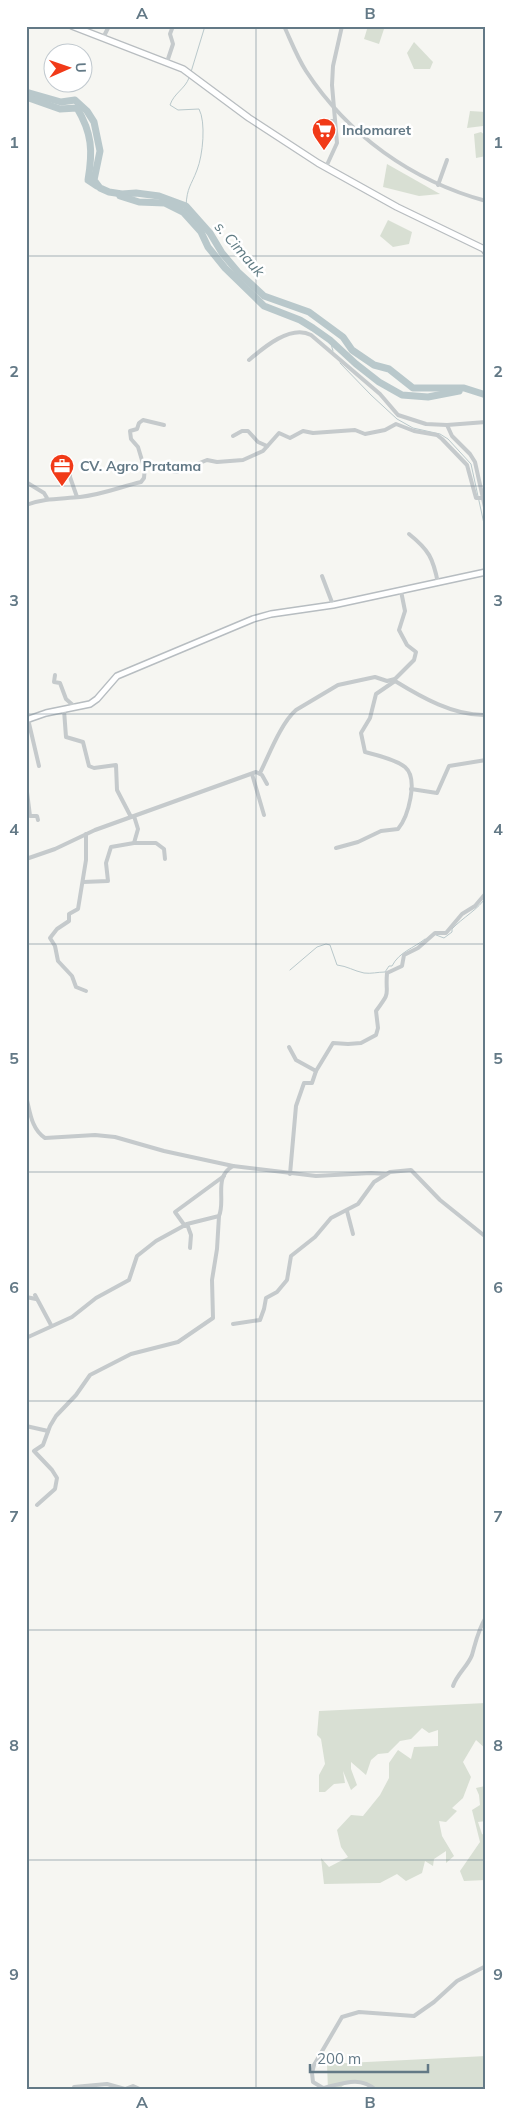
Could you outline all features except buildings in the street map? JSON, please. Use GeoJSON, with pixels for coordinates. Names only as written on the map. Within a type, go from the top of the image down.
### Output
{"type":"FeatureCollection","features":[{"type":"Feature","properties":{"kind":"main road"},"geometry":{"type":"LineString","coordinates":[[72,26],[183,69],[262,127],[326,167],[398,207],[485,250]]}},
{"type":"Feature","properties":{"kind":"street"},"geometry":{"type":"LineString","coordinates":[[103,38],[109,26]]}},
{"type":"Feature","properties":{"kind":"street"},"geometry":{"type":"LineString","coordinates":[[167,62],[173,44],[170,34],[173,26]]}},
{"type":"Feature","properties":{"kind":"street"},"geometry":{"type":"LineString","coordinates":[[284,26],[302,63],[332,107],[382,152],[438,185],[486,201]]}},
{"type":"Feature","properties":{"kind":"street"},"geometry":{"type":"LineString","coordinates":[[326,167],[337,143],[332,107],[333,66],[342,26]]}},
{"type":"Feature","properties":{"kind":"street"},"geometry":{"type":"LineString","coordinates":[[323,121],[334,121]]}},
{"type":"Feature","properties":{"kind":"street"},"geometry":{"type":"LineString","coordinates":[[438,185],[447,160]]}},
{"type":"Feature","properties":{"kind":"street"},"geometry":{"type":"LineString","coordinates":[[249,360],[279,338],[307,333],[368,384],[403,419],[426,424],[447,425],[486,422]]}},
{"type":"Feature","properties":{"kind":"street"},"geometry":{"type":"LineString","coordinates":[[144,467],[158,466],[177,472],[208,460],[217,462],[243,460],[263,451],[279,433],[290,438],[302,431],[313,433],[355,430],[365,434],[385,430],[403,419]]}},
{"type":"Feature","properties":{"kind":"street"},"geometry":{"type":"LineString","coordinates":[[26,504],[47,498],[107,493],[141,482],[144,478],[144,467],[138,447],[131,439],[130,431],[137,429],[139,423],[143,420],[164,425]]}},
{"type":"Feature","properties":{"kind":"street"},"geometry":{"type":"LineString","coordinates":[[397,424],[412,431],[437,435],[442,439],[467,465],[486,512]]}},
{"type":"Feature","properties":{"kind":"street"},"geometry":{"type":"LineString","coordinates":[[447,425],[452,436],[470,454],[475,462],[480,499]]}},
{"type":"Feature","properties":{"kind":"street"},"geometry":{"type":"LineString","coordinates":[[233,436],[242,431],[248,431],[258,442],[267,446]]}},
{"type":"Feature","properties":{"kind":"street"},"geometry":{"type":"LineString","coordinates":[[70,466],[70,477],[77,497]]}},
{"type":"Feature","properties":{"kind":"street"},"geometry":{"type":"LineString","coordinates":[[26,482],[44,493],[47,498]]}},
{"type":"Feature","properties":{"kind":"street"},"geometry":{"type":"LineString","coordinates":[[408,534],[425,548],[433,561],[438,583]]}},
{"type":"Feature","properties":{"kind":"street"},"geometry":{"type":"LineString","coordinates":[[40,766],[27,720],[46,713],[90,704],[97,699],[117,676],[253,619],[271,614],[333,606],[486,572]]}},
{"type":"Feature","properties":{"kind":"street"},"geometry":{"type":"LineString","coordinates":[[322,576],[333,606]]}},
{"type":"Feature","properties":{"kind":"street"},"geometry":{"type":"LineString","coordinates":[[336,848],[358,842],[381,831],[398,829],[406,817],[411,789],[409,772],[405,768],[365,752],[363,750],[361,732],[370,718],[375,696],[395,680],[414,660],[416,654],[407,645],[399,630],[405,611],[400,591]]}},
{"type":"Feature","properties":{"kind":"street"},"geometry":{"type":"LineString","coordinates":[[55,675],[54,682],[60,683],[66,699],[76,708]]}},
{"type":"Feature","properties":{"kind":"street"},"geometry":{"type":"LineString","coordinates":[[260,773],[291,715],[312,699],[338,685],[378,676],[387,681],[395,680],[416,694],[447,707],[472,714],[486,715]]}},
{"type":"Feature","properties":{"kind":"street"},"geometry":{"type":"LineString","coordinates":[[64,710],[66,736],[82,742],[89,766],[94,768],[116,764],[117,790],[138,829],[134,843]]}},
{"type":"Feature","properties":{"kind":"street"},"geometry":{"type":"LineString","coordinates":[[411,789],[437,793],[449,766],[486,760]]}},
{"type":"Feature","properties":{"kind":"street"},"geometry":{"type":"LineString","coordinates":[[26,859],[86,834],[252,774],[260,773]]}},
{"type":"Feature","properties":{"kind":"street"},"geometry":{"type":"LineString","coordinates":[[260,773],[267,784]]}},
{"type":"Feature","properties":{"kind":"street"},"geometry":{"type":"LineString","coordinates":[[252,774],[264,815]]}},
{"type":"Feature","properties":{"kind":"street"},"geometry":{"type":"LineString","coordinates":[[26,784],[30,816],[37,816],[38,820]]}},
{"type":"Feature","properties":{"kind":"street"},"geometry":{"type":"LineString","coordinates":[[86,834],[86,860],[78,910],[69,915],[69,920],[57,929],[50,939],[55,946],[58,961],[72,976],[76,987],[86,991]]}},
{"type":"Feature","properties":{"kind":"street"},"geometry":{"type":"LineString","coordinates":[[83,882],[107,881],[106,860],[111,847],[134,843],[156,843],[164,849],[165,859]]}},
{"type":"Feature","properties":{"kind":"street"},"geometry":{"type":"LineString","coordinates":[[290,1174],[296,1106],[304,1083],[312,1084],[316,1071],[334,1043],[348,1044],[361,1042],[376,1035],[378,1028],[376,1011],[386,1000],[388,994],[388,972],[402,966],[404,955],[418,948],[435,933],[446,933],[462,914],[475,906],[486,893]]}},
{"type":"Feature","properties":{"kind":"street"},"geometry":{"type":"LineString","coordinates":[[289,1047],[296,1060],[316,1071]]}},
{"type":"Feature","properties":{"kind":"street"},"geometry":{"type":"LineString","coordinates":[[26,1096],[33,1122],[40,1135],[45,1138],[95,1135],[115,1137],[164,1151],[233,1166],[290,1174],[327,1177],[371,1173],[386,1174]]}},
{"type":"Feature","properties":{"kind":"street"},"geometry":{"type":"LineString","coordinates":[[36,1505],[52,1492],[57,1482],[56,1475],[34,1453],[44,1443],[56,1416],[92,1373],[131,1354],[178,1342],[213,1318],[212,1280],[221,1208],[220,1185],[229,1168],[233,1166]]}},
{"type":"Feature","properties":{"kind":"street"},"geometry":{"type":"LineString","coordinates":[[233,1324],[260,1320],[266,1298],[276,1292],[287,1280],[291,1256],[315,1237],[331,1218],[358,1204],[374,1182],[394,1170],[411,1170],[440,1200],[486,1237]]}},
{"type":"Feature","properties":{"kind":"street"},"geometry":{"type":"LineString","coordinates":[[190,1248],[191,1235],[186,1225],[174,1212],[224,1176]]}},
{"type":"Feature","properties":{"kind":"street"},"geometry":{"type":"LineString","coordinates":[[347,1211],[353,1234]]}},
{"type":"Feature","properties":{"kind":"street"},"geometry":{"type":"LineString","coordinates":[[26,1338],[72,1316],[96,1298],[129,1280],[139,1254],[167,1234],[186,1225],[219,1216]]}},
{"type":"Feature","properties":{"kind":"street"},"geometry":{"type":"LineString","coordinates":[[26,1297],[36,1297],[51,1325]]}},
{"type":"Feature","properties":{"kind":"street"},"geometry":{"type":"LineString","coordinates":[[26,1426],[48,1431]]}},
{"type":"Feature","properties":{"kind":"street"},"geometry":{"type":"LineString","coordinates":[[452,1686],[458,1672],[472,1655],[478,1629],[486,1617]]}},
{"type":"Feature","properties":{"kind":"street"},"geometry":{"type":"LineString","coordinates":[[376,2090],[363,2082],[340,2082],[323,2088],[313,2082],[312,2073],[314,2065],[342,2018],[360,2012],[414,2016],[457,1982],[486,1966]]}},
{"type":"Feature","properties":{"kind":"street"},"geometry":{"type":"LineString","coordinates":[[74,2087],[106,2084],[125,2088],[133,2086],[142,2090]]}},
{"type":"Feature","properties":{"kind":"shaded area"},"geometry":{"type":"Polygon","coordinates":[[[368,26],[385,26],[379,44],[364,39],[368,26]]]}},
{"type":"Feature","properties":{"kind":"shaded area"},"geometry":{"type":"Polygon","coordinates":[[[414,42],[433,62],[430,69],[414,69],[407,53],[414,42]]]}},
{"type":"Feature","properties":{"kind":"shaded area"},"geometry":{"type":"Polygon","coordinates":[[[470,111],[486,112],[486,121],[483,126],[467,128],[470,111]]]}},
{"type":"Feature","properties":{"kind":"shaded area"},"geometry":{"type":"Polygon","coordinates":[[[481,132],[486,136],[486,156],[476,158],[474,134],[481,132]]]}},
{"type":"Feature","properties":{"kind":"shaded area"},"geometry":{"type":"Polygon","coordinates":[[[387,164],[440,194],[419,196],[383,187],[387,164]]]}},
{"type":"Feature","properties":{"kind":"shaded area"},"geometry":{"type":"Polygon","coordinates":[[[388,220],[412,232],[409,244],[393,247],[380,236],[388,220]]]}},
{"type":"Feature","properties":{"kind":"shaded area"},"geometry":{"type":"Polygon","coordinates":[[[486,1703],[486,1749],[476,1740],[463,1762],[471,1777],[463,1798],[452,1808],[457,1811],[446,1822],[439,1821],[442,1836],[454,1856],[446,1863],[446,1851],[434,1859],[433,1866],[425,1861],[422,1873],[406,1881],[397,1874],[380,1883],[324,1884],[321,1858],[329,1867],[348,1857],[341,1847],[337,1830],[351,1815],[363,1816],[380,1795],[389,1778],[389,1763],[398,1750],[411,1759],[414,1747],[438,1746],[438,1730],[429,1733],[422,1728],[411,1739],[400,1741],[388,1753],[378,1754],[371,1760],[366,1775],[351,1762],[351,1769],[357,1785],[351,1790],[343,1771],[345,1783],[334,1784],[325,1792],[319,1792],[319,1775],[325,1764],[321,1739],[317,1735],[319,1711],[486,1703]]]}},
{"type":"Feature","properties":{"kind":"shaded area"},"geometry":{"type":"Polygon","coordinates":[[[485,1786],[486,1821],[478,1822],[482,1834],[486,1836],[486,1880],[464,1881],[460,1871],[480,1842],[472,1810],[480,1805],[476,1788],[485,1786]]]}},
{"type":"Feature","properties":{"kind":"shaded area"},"geometry":{"type":"Polygon","coordinates":[[[486,2056],[486,2090],[377,2090],[351,2080],[337,2090],[328,2090],[327,2064],[486,2056]]]}},
{"type":"Feature","properties":{"kind":"waterway"},"geometry":{"type":"LineString","coordinates":[[191,72],[205,26]]}},
{"type":"Feature","properties":{"kind":"waterway"},"geometry":{"type":"LineString","coordinates":[[186,206],[188,190],[201,156],[203,139],[201,115],[199,109],[178,110],[170,105],[189,78]]}},
{"type":"Feature","properties":{"kind":"waterway","name":"s. Cimauk"},"geometry":{"type":"LineString","coordinates":[[26,92],[61,102],[75,100],[87,111],[94,122],[100,151],[94,180],[100,188],[122,194],[136,193],[159,196],[186,206],[210,233],[222,253],[238,272],[264,296],[309,312],[343,337],[352,350],[374,365],[389,369],[413,388],[464,388],[486,395]]}},
{"type":"Feature","properties":{"kind":"waterway"},"geometry":{"type":"LineString","coordinates":[[26,97],[60,109],[77,108],[86,126],[90,142],[88,180],[97,186]]}},
{"type":"Feature","properties":{"kind":"waterway"},"geometry":{"type":"LineString","coordinates":[[120,196],[139,202],[165,203],[183,212],[201,232],[208,247],[225,268],[264,306],[300,320],[313,328],[379,382],[402,395],[428,397],[459,391]]}},
{"type":"Feature","properties":{"kind":"waterway"},"geometry":{"type":"LineString","coordinates":[[330,340],[333,351]]}},
{"type":"Feature","properties":{"kind":"waterway"},"geometry":{"type":"LineString","coordinates":[[340,363],[397,419],[413,428],[440,434],[448,439],[471,464],[486,533]]}},
{"type":"Feature","properties":{"kind":"waterway"},"geometry":{"type":"LineString","coordinates":[[436,935],[444,938],[452,932],[452,929],[479,906],[486,897]]}},
{"type":"Feature","properties":{"kind":"waterway"},"geometry":{"type":"LineString","coordinates":[[290,970],[317,947],[326,944],[330,945],[337,965],[364,973],[385,972],[403,954],[425,939]]}},
{"type":"Feature","properties":{"kind":"place","name":"Indomaret"},"geometry":{"type":"Point","coordinates":[324,151]}},
{"type":"Feature","properties":{"kind":"place","name":"CV. Agro Pratama"},"geometry":{"type":"Point","coordinates":[62,487]}}]}
